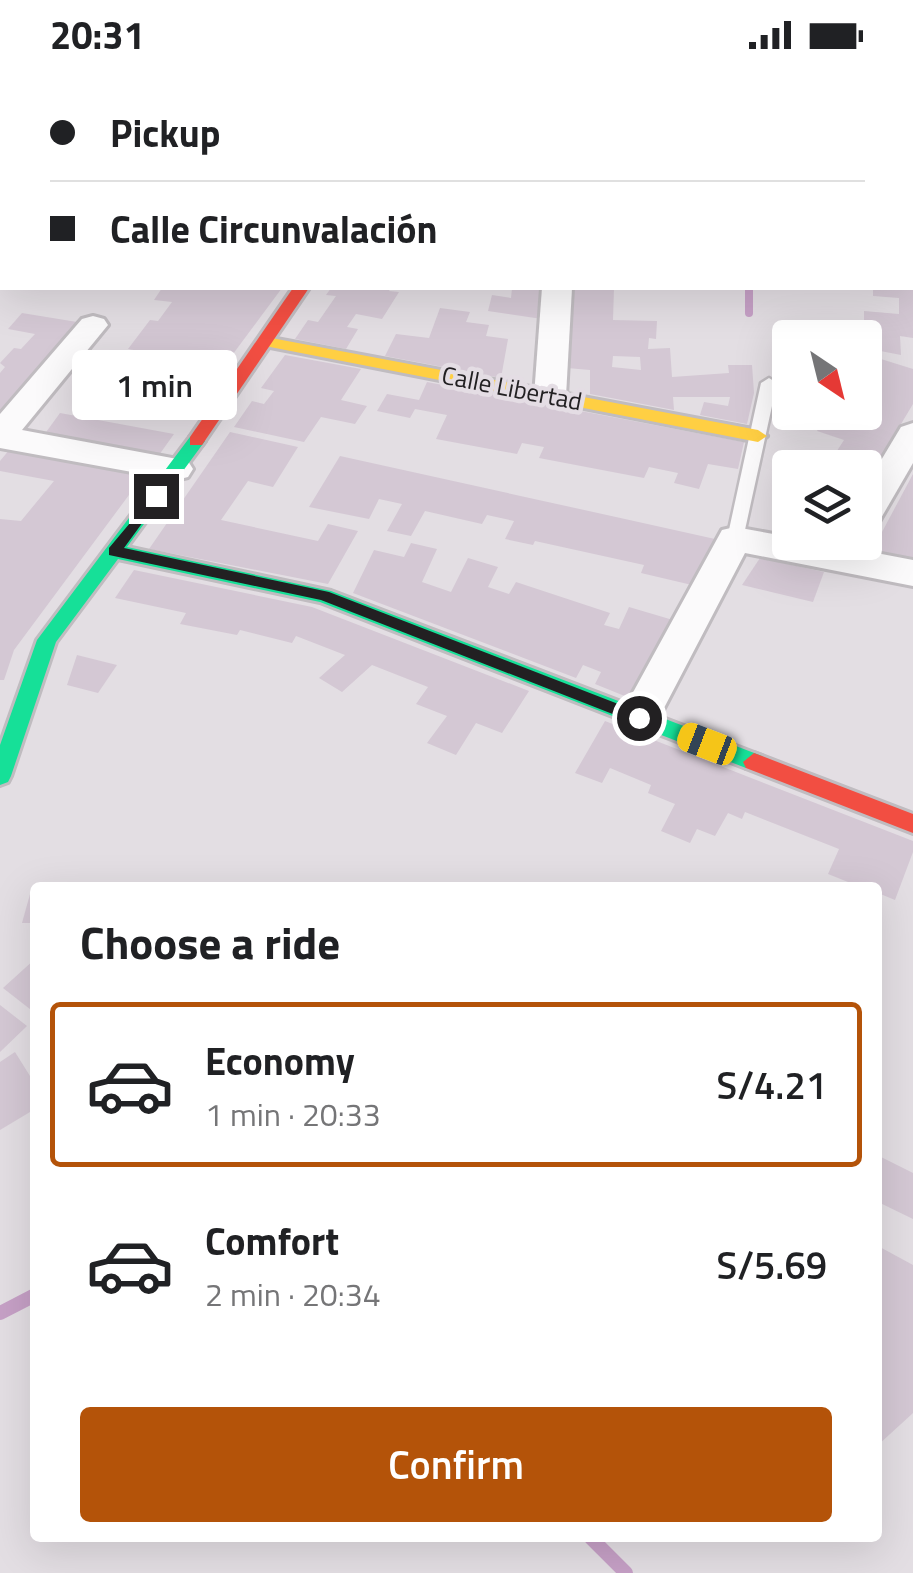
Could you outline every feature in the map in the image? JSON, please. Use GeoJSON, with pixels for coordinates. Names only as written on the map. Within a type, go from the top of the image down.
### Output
{"type":"FeatureCollection","features":[{"type":"Feature","properties":{"kind":"street"},"geometry":{"type":"LineString","coordinates":[[0,776],[47,640],[176,469],[300,290]]}},
{"type":"Feature","properties":{"kind":"street"},"geometry":{"type":"LineString","coordinates":[[550,396],[558,290]]}},
{"type":"Feature","properties":{"kind":"street"},"geometry":{"type":"LineString","coordinates":[[93,324],[0,436],[176,469]]}},
{"type":"Feature","properties":{"kind":"street","name":"Calle Libertad"},"geometry":{"type":"LineString","coordinates":[[266,342],[758,436]]}},
{"type":"Feature","properties":{"kind":"street"},"geometry":{"type":"LineString","coordinates":[[882,488],[913,434]]}},
{"type":"Feature","properties":{"kind":"street"},"geometry":{"type":"LineString","coordinates":[[639,718],[735,539],[772,543]]}},
{"type":"Feature","properties":{"kind":"street"},"geometry":{"type":"LineString","coordinates":[[114,551],[324,596],[913,824]]}},
{"type":"Feature","properties":{"kind":"street"},"geometry":{"type":"LineString","coordinates":[[873,560],[913,573]]}},
{"type":"Feature","properties":{"kind":"lane"},"geometry":{"type":"LineString","coordinates":[[735,539],[770,384]]}},
{"type":"Feature","properties":{"kind":"building"},"geometry":{"type":"Polygon","coordinates":[[[161,290],[281,290],[187,416],[111,403],[138,366],[145,368],[155,354],[128,349],[150,320],[158,321],[172,302],[154,300],[161,290]]]}},
{"type":"Feature","properties":{"kind":"building"},"geometry":{"type":"Polygon","coordinates":[[[330,290],[399,292],[382,319],[356,314],[347,327],[358,329],[346,349],[295,339],[308,320],[318,322],[336,296],[326,295],[330,290]]]}},
{"type":"Feature","properties":{"kind":"building"},"geometry":{"type":"Polygon","coordinates":[[[512,290],[545,290],[542,319],[488,311],[492,295],[511,298],[512,290]]]}},
{"type":"Feature","properties":{"kind":"building"},"geometry":{"type":"Polygon","coordinates":[[[572,290],[614,290],[613,320],[657,321],[656,339],[649,338],[648,349],[670,348],[672,377],[729,373],[728,365],[752,365],[754,393],[747,424],[700,415],[704,402],[728,406],[730,397],[673,397],[674,410],[590,394],[590,370],[567,368],[572,290]],[[613,356],[612,367],[641,370],[640,357],[613,356]]]}},
{"type":"Feature","properties":{"kind":"building"},"geometry":{"type":"Polygon","coordinates":[[[873,290],[913,290],[913,338],[900,336],[901,355],[882,351],[882,320],[864,320],[864,311],[899,314],[899,298],[873,296],[873,290]]]}},
{"type":"Feature","properties":{"kind":"building"},"geometry":{"type":"Polygon","coordinates":[[[440,308],[470,312],[466,322],[489,325],[486,336],[508,339],[501,378],[385,356],[396,334],[429,338],[440,308]]]}},
{"type":"Feature","properties":{"kind":"building"},"geometry":{"type":"Polygon","coordinates":[[[22,313],[77,322],[0,411],[0,373],[5,367],[0,363],[35,334],[8,329],[22,313]]]}},
{"type":"Feature","properties":{"kind":"building"},"geometry":{"type":"Polygon","coordinates":[[[285,355],[361,369],[341,400],[367,406],[355,424],[321,417],[304,442],[234,427],[252,401],[264,404],[274,391],[261,388],[285,355]]]}},
{"type":"Feature","properties":{"kind":"building"},"geometry":{"type":"Polygon","coordinates":[[[882,359],[913,369],[913,404],[882,456],[882,450],[838,450],[844,440],[817,431],[882,430],[882,359]]]}},
{"type":"Feature","properties":{"kind":"building"},"geometry":{"type":"Polygon","coordinates":[[[427,382],[744,442],[738,469],[708,464],[699,489],[674,483],[678,473],[649,467],[644,478],[539,458],[544,447],[522,443],[517,454],[436,439],[447,415],[415,409],[410,418],[377,411],[387,394],[419,400],[427,382]]]}},
{"type":"Feature","properties":{"kind":"building"},"geometry":{"type":"Polygon","coordinates":[[[60,413],[174,434],[159,455],[44,435],[60,413]]]}},
{"type":"Feature","properties":{"kind":"building"},"geometry":{"type":"Polygon","coordinates":[[[230,432],[298,447],[273,487],[248,481],[221,520],[318,541],[328,524],[358,531],[328,584],[149,549],[230,432]]]}},
{"type":"Feature","properties":{"kind":"building"},"geometry":{"type":"Polygon","coordinates":[[[10,449],[146,472],[14,650],[4,680],[0,680],[0,519],[21,521],[54,481],[0,471],[0,461],[10,449]]]}},
{"type":"Feature","properties":{"kind":"building"},"geometry":{"type":"Polygon","coordinates":[[[340,456],[715,539],[692,585],[641,573],[644,565],[535,541],[533,545],[505,539],[514,521],[487,515],[482,524],[425,511],[411,536],[387,531],[402,504],[379,499],[369,519],[309,507],[340,456]]]}},
{"type":"Feature","properties":{"kind":"building"},"geometry":{"type":"Polygon","coordinates":[[[913,474],[913,564],[882,559],[882,532],[913,474]]]}},
{"type":"Feature","properties":{"kind":"building"},"geometry":{"type":"Polygon","coordinates":[[[411,543],[437,549],[422,582],[451,592],[468,558],[498,567],[488,587],[509,594],[516,582],[610,613],[604,625],[619,629],[629,607],[673,620],[632,699],[595,684],[601,672],[583,665],[576,678],[353,593],[374,550],[404,557],[411,543]]]}},
{"type":"Feature","properties":{"kind":"building"},"geometry":{"type":"Polygon","coordinates":[[[760,558],[824,572],[813,602],[742,585],[760,558]]]}},
{"type":"Feature","properties":{"kind":"building"},"geometry":{"type":"Polygon","coordinates":[[[134,570],[312,607],[529,691],[502,733],[476,723],[456,755],[427,743],[447,716],[416,704],[428,687],[372,665],[342,692],[319,678],[345,655],[296,636],[292,643],[240,630],[237,635],[180,624],[186,613],[115,598],[134,570]]]}},
{"type":"Feature","properties":{"kind":"building"},"geometry":{"type":"Polygon","coordinates":[[[77,655],[117,665],[98,693],[67,685],[77,655]]]}},
{"type":"Feature","properties":{"kind":"building"},"geometry":{"type":"Polygon","coordinates":[[[605,721],[913,841],[913,852],[895,900],[882,895],[882,882],[848,882],[828,874],[839,849],[745,812],[742,819],[728,813],[715,836],[697,829],[690,843],[661,831],[675,804],[648,793],[651,785],[610,768],[602,783],[575,773],[605,721]]]}},
{"type":"Feature","properties":{"kind":"building"},"geometry":{"type":"Polygon","coordinates":[[[30,894],[30,923],[22,923],[30,894]]]}},
{"type":"Feature","properties":{"kind":"building"},"geometry":{"type":"Polygon","coordinates":[[[30,964],[30,1009],[3,988],[30,964]]]}},
{"type":"Feature","properties":{"kind":"building"},"geometry":{"type":"Polygon","coordinates":[[[0,1005],[27,1026],[0,1052],[0,1005]]]}},
{"type":"Feature","properties":{"kind":"building"},"geometry":{"type":"Polygon","coordinates":[[[15,1052],[30,1076],[30,1112],[0,1130],[0,1062],[15,1052]]]}},
{"type":"Feature","properties":{"kind":"building"},"geometry":{"type":"Polygon","coordinates":[[[882,1158],[913,1173],[913,1219],[882,1204],[882,1158]]]}},
{"type":"Feature","properties":{"kind":"building"},"geometry":{"type":"Polygon","coordinates":[[[882,1248],[913,1265],[913,1413],[882,1441],[882,1248]]]}},
{"type":"Feature","properties":{"kind":"waterway"},"geometry":{"type":"LineString","coordinates":[[749,290],[749,313]]}},
{"type":"Feature","properties":{"kind":"waterway"},"geometry":{"type":"LineString","coordinates":[[0,1313],[30,1298]]}},
{"type":"Feature","properties":{"kind":"waterway"},"geometry":{"type":"LineString","coordinates":[[595,1542],[626,1573]]}},
{"type":"Feature","properties":{"kind":"traffic: fast"},"geometry":{"type":"LineString","coordinates":[[0,776],[47,640],[196,441]]}},
{"type":"Feature","properties":{"kind":"traffic: fast"},"geometry":{"type":"LineString","coordinates":[[114,551],[324,596],[754,762]]}},
{"type":"Feature","properties":{"kind":"traffic: slow"},"geometry":{"type":"LineString","coordinates":[[266,342],[758,436]]}},
{"type":"Feature","properties":{"kind":"traffic: jam"},"geometry":{"type":"LineString","coordinates":[[196,441],[300,290]]}},
{"type":"Feature","properties":{"kind":"traffic: jam"},"geometry":{"type":"LineString","coordinates":[[754,762],[913,824]]}},
{"type":"Feature","properties":{"kind":"route"},"geometry":{"type":"LineString","coordinates":[[156,496],[114,551],[324,596],[639,718]]}}]}
